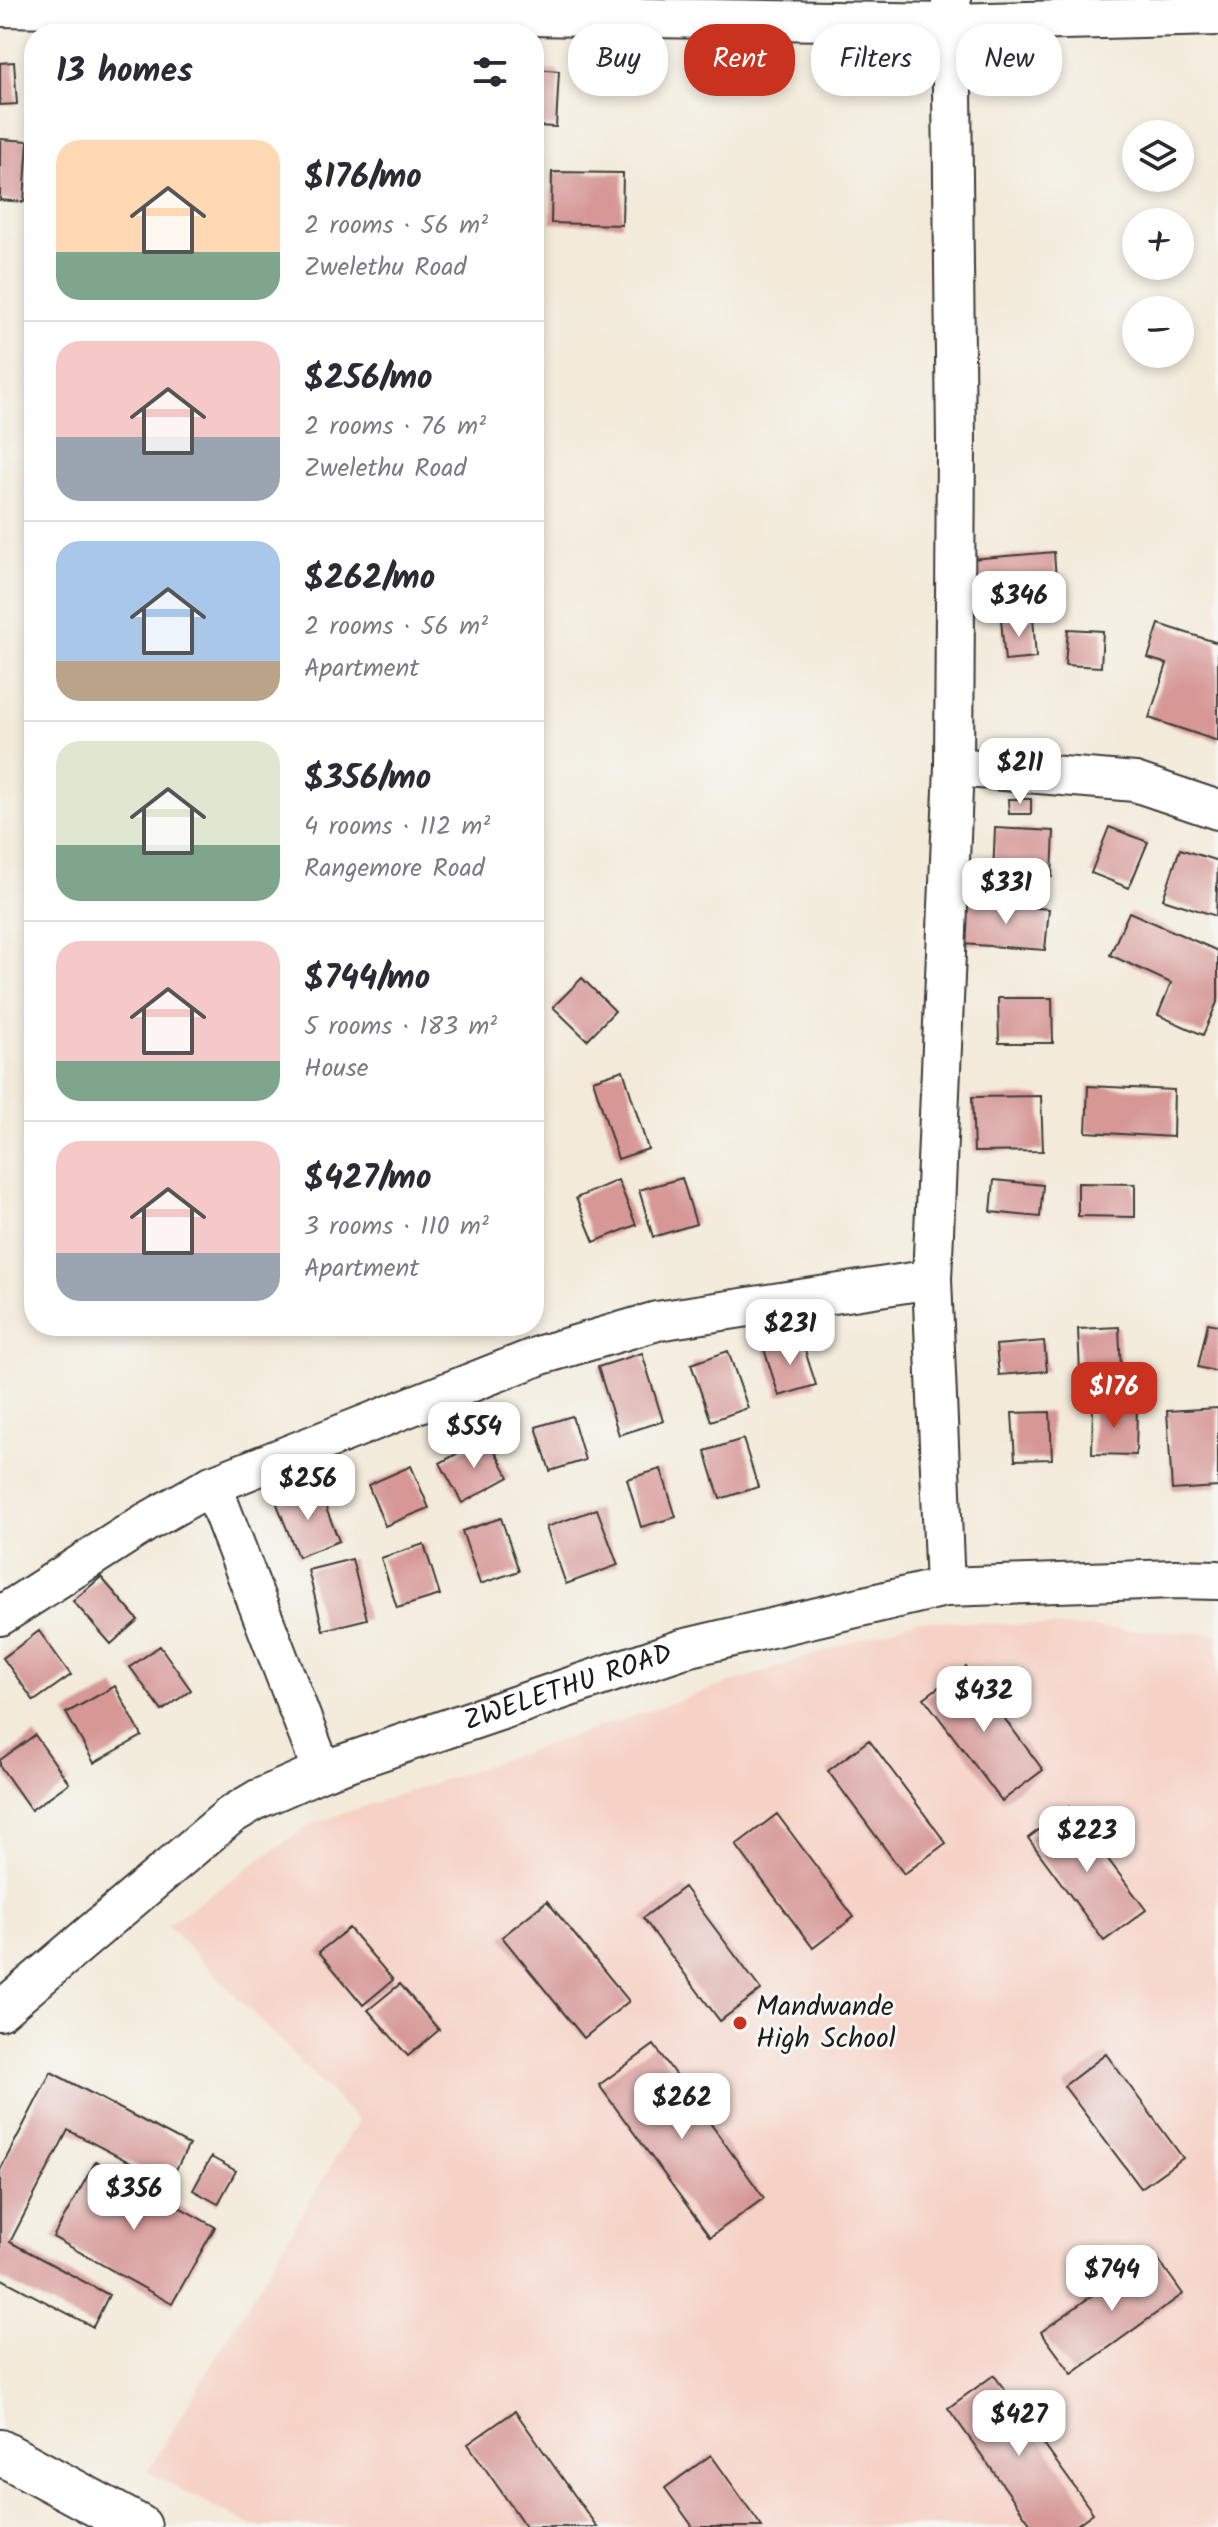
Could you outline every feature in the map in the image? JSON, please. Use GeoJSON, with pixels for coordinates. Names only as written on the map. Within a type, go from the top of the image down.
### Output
{"type":"FeatureCollection","features":[{"type":"Feature","properties":{"kind":"street"},"geometry":{"type":"LineString","coordinates":[[0,7],[71,4],[1218,16]]}},
{"type":"Feature","properties":{"kind":"street"},"geometry":{"type":"LineString","coordinates":[[945,1587],[932,1279],[954,767],[956,442],[951,11]]}},
{"type":"Feature","properties":{"kind":"street"},"geometry":{"type":"LineString","coordinates":[[954,767],[1135,782],[1218,810]]}},
{"type":"Feature","properties":{"kind":"street"},"geometry":{"type":"LineString","coordinates":[[0,1616],[145,1523],[212,1485],[541,1355],[657,1321],[932,1279]]}},
{"type":"Feature","properties":{"kind":"street"},"geometry":{"type":"LineString","coordinates":[[212,1485],[322,1771]]}},
{"type":"Feature","properties":{"kind":"street","name":"ZWELETHU ROAD"},"geometry":{"type":"LineString","coordinates":[[0,2011],[231,1815],[258,1799],[322,1771],[682,1649],[945,1587],[1218,1580]]}},
{"type":"Feature","properties":{"kind":"street"},"geometry":{"type":"LineString","coordinates":[[0,2452],[139,2527]]}},
{"type":"Feature","properties":{"kind":"shaded area","name":"Mandwande High School"},"geometry":{"type":"Polygon","coordinates":[[[917,1620],[1218,1634],[1218,2527],[254,2527],[147,2472],[358,2121],[167,1925],[309,1825],[917,1620]]]}},
{"type":"Feature","properties":{"kind":"building"},"geometry":{"type":"Polygon","coordinates":[[[251,19],[298,24],[250,24],[251,19]]]}},
{"type":"Feature","properties":{"kind":"building"},"geometry":{"type":"Polygon","coordinates":[[[14,62],[17,104],[0,105],[0,63],[14,62]]]}},
{"type":"Feature","properties":{"kind":"building"},"geometry":{"type":"Polygon","coordinates":[[[544,70],[559,71],[556,127],[544,126],[544,70]]]}},
{"type":"Feature","properties":{"kind":"building"},"geometry":{"type":"Polygon","coordinates":[[[0,139],[24,141],[24,202],[0,200],[0,139]]]}},
{"type":"Feature","properties":{"kind":"building"},"geometry":{"type":"Polygon","coordinates":[[[552,172],[623,173],[622,225],[551,223],[552,172]]]}},
{"type":"Feature","properties":{"kind":"building"},"geometry":{"type":"Polygon","coordinates":[[[1054,552],[1057,593],[974,599],[971,559],[1054,552]]]}},
{"type":"Feature","properties":{"kind":"building"},"geometry":{"type":"Polygon","coordinates":[[[1033,617],[1036,658],[1005,661],[1001,620],[1033,617]]]}},
{"type":"Feature","properties":{"kind":"building"},"geometry":{"type":"Polygon","coordinates":[[[1159,624],[1218,643],[1218,741],[1149,718],[1167,664],[1148,658],[1159,624]]]}},
{"type":"Feature","properties":{"kind":"building"},"geometry":{"type":"Polygon","coordinates":[[[1068,629],[1103,631],[1101,667],[1065,665],[1068,629]]]}},
{"type":"Feature","properties":{"kind":"building"},"geometry":{"type":"Polygon","coordinates":[[[1008,799],[1031,799],[1031,814],[1009,814],[1008,799]]]}},
{"type":"Feature","properties":{"kind":"building"},"geometry":{"type":"Polygon","coordinates":[[[1109,827],[1148,842],[1129,888],[1091,873],[1109,827]]]}},
{"type":"Feature","properties":{"kind":"building"},"geometry":{"type":"Polygon","coordinates":[[[995,828],[1054,831],[1052,877],[993,874],[995,828]]]}},
{"type":"Feature","properties":{"kind":"building"},"geometry":{"type":"Polygon","coordinates":[[[1180,849],[1218,861],[1216,916],[1163,899],[1180,849]]]}},
{"type":"Feature","properties":{"kind":"building"},"geometry":{"type":"Polygon","coordinates":[[[966,902],[1049,909],[1045,950],[963,944],[966,902]]]}},
{"type":"Feature","properties":{"kind":"building"},"geometry":{"type":"Polygon","coordinates":[[[1129,912],[1218,951],[1218,1000],[1203,1035],[1158,1015],[1171,983],[1110,955],[1129,912]]]}},
{"type":"Feature","properties":{"kind":"building"},"geometry":{"type":"Polygon","coordinates":[[[582,978],[615,1011],[587,1040],[553,1007],[582,978]]]}},
{"type":"Feature","properties":{"kind":"building"},"geometry":{"type":"Polygon","coordinates":[[[998,998],[1052,998],[1053,1043],[999,1043],[998,998]]]}},
{"type":"Feature","properties":{"kind":"building"},"geometry":{"type":"Polygon","coordinates":[[[623,1070],[648,1149],[618,1159],[593,1080],[623,1070]]]}},
{"type":"Feature","properties":{"kind":"building"},"geometry":{"type":"Polygon","coordinates":[[[1088,1086],[1174,1090],[1173,1137],[1086,1132],[1088,1086]]]}},
{"type":"Feature","properties":{"kind":"building"},"geometry":{"type":"Polygon","coordinates":[[[1041,1096],[1043,1151],[974,1152],[972,1097],[1041,1096]]]}},
{"type":"Feature","properties":{"kind":"building"},"geometry":{"type":"Polygon","coordinates":[[[682,1178],[696,1224],[653,1237],[639,1190],[682,1178]]]}},
{"type":"Feature","properties":{"kind":"building"},"geometry":{"type":"Polygon","coordinates":[[[618,1180],[636,1225],[594,1242],[576,1198],[618,1180]]]}},
{"type":"Feature","properties":{"kind":"building"},"geometry":{"type":"Polygon","coordinates":[[[994,1180],[1043,1185],[1040,1217],[991,1212],[994,1180]]]}},
{"type":"Feature","properties":{"kind":"building"},"geometry":{"type":"Polygon","coordinates":[[[1078,1183],[1135,1184],[1135,1217],[1078,1216],[1078,1183]]]}},
{"type":"Feature","properties":{"kind":"building"},"geometry":{"type":"Polygon","coordinates":[[[1208,1323],[1218,1325],[1218,1372],[1198,1367],[1208,1323]]]}},
{"type":"Feature","properties":{"kind":"building"},"geometry":{"type":"Polygon","coordinates":[[[1119,1327],[1121,1371],[1080,1372],[1078,1329],[1119,1327]]]}},
{"type":"Feature","properties":{"kind":"building"},"geometry":{"type":"Polygon","coordinates":[[[801,1338],[816,1385],[779,1396],[764,1349],[801,1338]]]}},
{"type":"Feature","properties":{"kind":"building"},"geometry":{"type":"Polygon","coordinates":[[[1044,1341],[1047,1371],[999,1375],[996,1345],[1044,1341]]]}},
{"type":"Feature","properties":{"kind":"building"},"geometry":{"type":"Polygon","coordinates":[[[728,1351],[748,1408],[711,1421],[691,1364],[728,1351]]]}},
{"type":"Feature","properties":{"kind":"building"},"geometry":{"type":"Polygon","coordinates":[[[642,1353],[663,1421],[619,1435],[598,1367],[642,1353]]]}},
{"type":"Feature","properties":{"kind":"building"},"geometry":{"type":"Polygon","coordinates":[[[1093,1404],[1137,1405],[1136,1455],[1092,1454],[1093,1404]]]}},
{"type":"Feature","properties":{"kind":"building"},"geometry":{"type":"Polygon","coordinates":[[[1218,1408],[1218,1487],[1172,1490],[1167,1411],[1218,1408]]]}},
{"type":"Feature","properties":{"kind":"building"},"geometry":{"type":"Polygon","coordinates":[[[1050,1412],[1052,1459],[1015,1460],[1012,1413],[1050,1412]]]}},
{"type":"Feature","properties":{"kind":"building"},"geometry":{"type":"Polygon","coordinates":[[[572,1416],[585,1460],[550,1471],[536,1427],[572,1416]]]}},
{"type":"Feature","properties":{"kind":"building"},"geometry":{"type":"Polygon","coordinates":[[[487,1437],[509,1477],[462,1503],[440,1463],[487,1437]]]}},
{"type":"Feature","properties":{"kind":"building"},"geometry":{"type":"Polygon","coordinates":[[[743,1439],[758,1487],[720,1499],[705,1451],[743,1439]]]}},
{"type":"Feature","properties":{"kind":"building"},"geometry":{"type":"Polygon","coordinates":[[[411,1466],[429,1508],[385,1526],[368,1485],[411,1466]]]}},
{"type":"Feature","properties":{"kind":"building"},"geometry":{"type":"Polygon","coordinates":[[[661,1469],[676,1517],[641,1527],[627,1479],[661,1469]]]}},
{"type":"Feature","properties":{"kind":"building"},"geometry":{"type":"Polygon","coordinates":[[[318,1488],[339,1541],[298,1557],[277,1504],[318,1488]]]}},
{"type":"Feature","properties":{"kind":"building"},"geometry":{"type":"Polygon","coordinates":[[[597,1509],[618,1565],[566,1584],[546,1527],[597,1509]]]}},
{"type":"Feature","properties":{"kind":"building"},"geometry":{"type":"Polygon","coordinates":[[[501,1518],[519,1571],[480,1584],[462,1531],[501,1518]]]}},
{"type":"Feature","properties":{"kind":"building"},"geometry":{"type":"Polygon","coordinates":[[[424,1544],[440,1595],[397,1608],[381,1558],[424,1544]]]}},
{"type":"Feature","properties":{"kind":"building"},"geometry":{"type":"Polygon","coordinates":[[[352,1559],[367,1619],[323,1630],[308,1570],[352,1559]]]}},
{"type":"Feature","properties":{"kind":"building"},"geometry":{"type":"Polygon","coordinates":[[[101,1577],[138,1620],[111,1644],[73,1601],[101,1577]]]}},
{"type":"Feature","properties":{"kind":"building"},"geometry":{"type":"Polygon","coordinates":[[[39,1631],[71,1675],[34,1701],[3,1658],[39,1631]]]}},
{"type":"Feature","properties":{"kind":"building"},"geometry":{"type":"Polygon","coordinates":[[[160,1646],[191,1690],[162,1711],[130,1667],[160,1646]]]}},
{"type":"Feature","properties":{"kind":"building"},"geometry":{"type":"Polygon","coordinates":[[[966,1667],[1043,1770],[1002,1801],[924,1698],[966,1667]]]}},
{"type":"Feature","properties":{"kind":"building"},"geometry":{"type":"Polygon","coordinates":[[[115,1686],[142,1736],[94,1763],[66,1713],[115,1686]]]}},
{"type":"Feature","properties":{"kind":"building"},"geometry":{"type":"Polygon","coordinates":[[[35,1735],[69,1783],[31,1810],[0,1766],[0,1760],[35,1735]]]}},
{"type":"Feature","properties":{"kind":"building"},"geometry":{"type":"Polygon","coordinates":[[[869,1740],[946,1843],[904,1874],[828,1771],[869,1740]]]}},
{"type":"Feature","properties":{"kind":"building"},"geometry":{"type":"Polygon","coordinates":[[[1069,1807],[1146,1910],[1104,1941],[1028,1838],[1069,1807]]]}},
{"type":"Feature","properties":{"kind":"building"},"geometry":{"type":"Polygon","coordinates":[[[777,1814],[854,1917],[813,1948],[736,1845],[777,1814]]]}},
{"type":"Feature","properties":{"kind":"building"},"geometry":{"type":"Polygon","coordinates":[[[684,1887],[761,1990],[720,2021],[643,1918],[684,1887]]]}},
{"type":"Feature","properties":{"kind":"building"},"geometry":{"type":"Polygon","coordinates":[[[547,1901],[629,2001],[584,2038],[502,1937],[547,1901]]]}},
{"type":"Feature","properties":{"kind":"building"},"geometry":{"type":"Polygon","coordinates":[[[349,1928],[393,1980],[363,2005],[319,1952],[349,1928]]]}},
{"type":"Feature","properties":{"kind":"building"},"geometry":{"type":"Polygon","coordinates":[[[400,1984],[439,2030],[408,2056],[368,2010],[400,1984]]]}},
{"type":"Feature","properties":{"kind":"building"},"geometry":{"type":"Polygon","coordinates":[[[654,2045],[764,2198],[710,2237],[599,2085],[654,2045]]]}},
{"type":"Feature","properties":{"kind":"building"},"geometry":{"type":"Polygon","coordinates":[[[1106,2054],[1183,2158],[1141,2188],[1064,2086],[1106,2054]]]}},
{"type":"Feature","properties":{"kind":"building"},"geometry":{"type":"Polygon","coordinates":[[[51,2072],[189,2145],[169,2183],[68,2130],[10,2242],[109,2295],[93,2327],[0,2278],[0,2170],[51,2072]]]}},
{"type":"Feature","properties":{"kind":"building"},"geometry":{"type":"Polygon","coordinates":[[[211,2157],[236,2171],[218,2204],[193,2190],[211,2157]]]}},
{"type":"Feature","properties":{"kind":"building"},"geometry":{"type":"Polygon","coordinates":[[[96,2161],[215,2227],[172,2304],[53,2237],[96,2161]]]}},
{"type":"Feature","properties":{"kind":"building"},"geometry":{"type":"Polygon","coordinates":[[[1153,2252],[1183,2294],[1072,2374],[1041,2332],[1153,2252]]]}},
{"type":"Feature","properties":{"kind":"building"},"geometry":{"type":"Polygon","coordinates":[[[994,2375],[1093,2513],[1074,2527],[1033,2527],[948,2408],[994,2375]]]}},
{"type":"Feature","properties":{"kind":"building"},"geometry":{"type":"Polygon","coordinates":[[[515,2411],[597,2527],[526,2527],[468,2444],[515,2411]]]}},
{"type":"Feature","properties":{"kind":"building"},"geometry":{"type":"Polygon","coordinates":[[[711,2455],[762,2527],[693,2527],[665,2488],[711,2455]]]}},
{"type":"Feature","properties":{"kind":"place","name":"Mandwande High School"},"geometry":{"type":"Point","coordinates":[740,2023]}}]}
